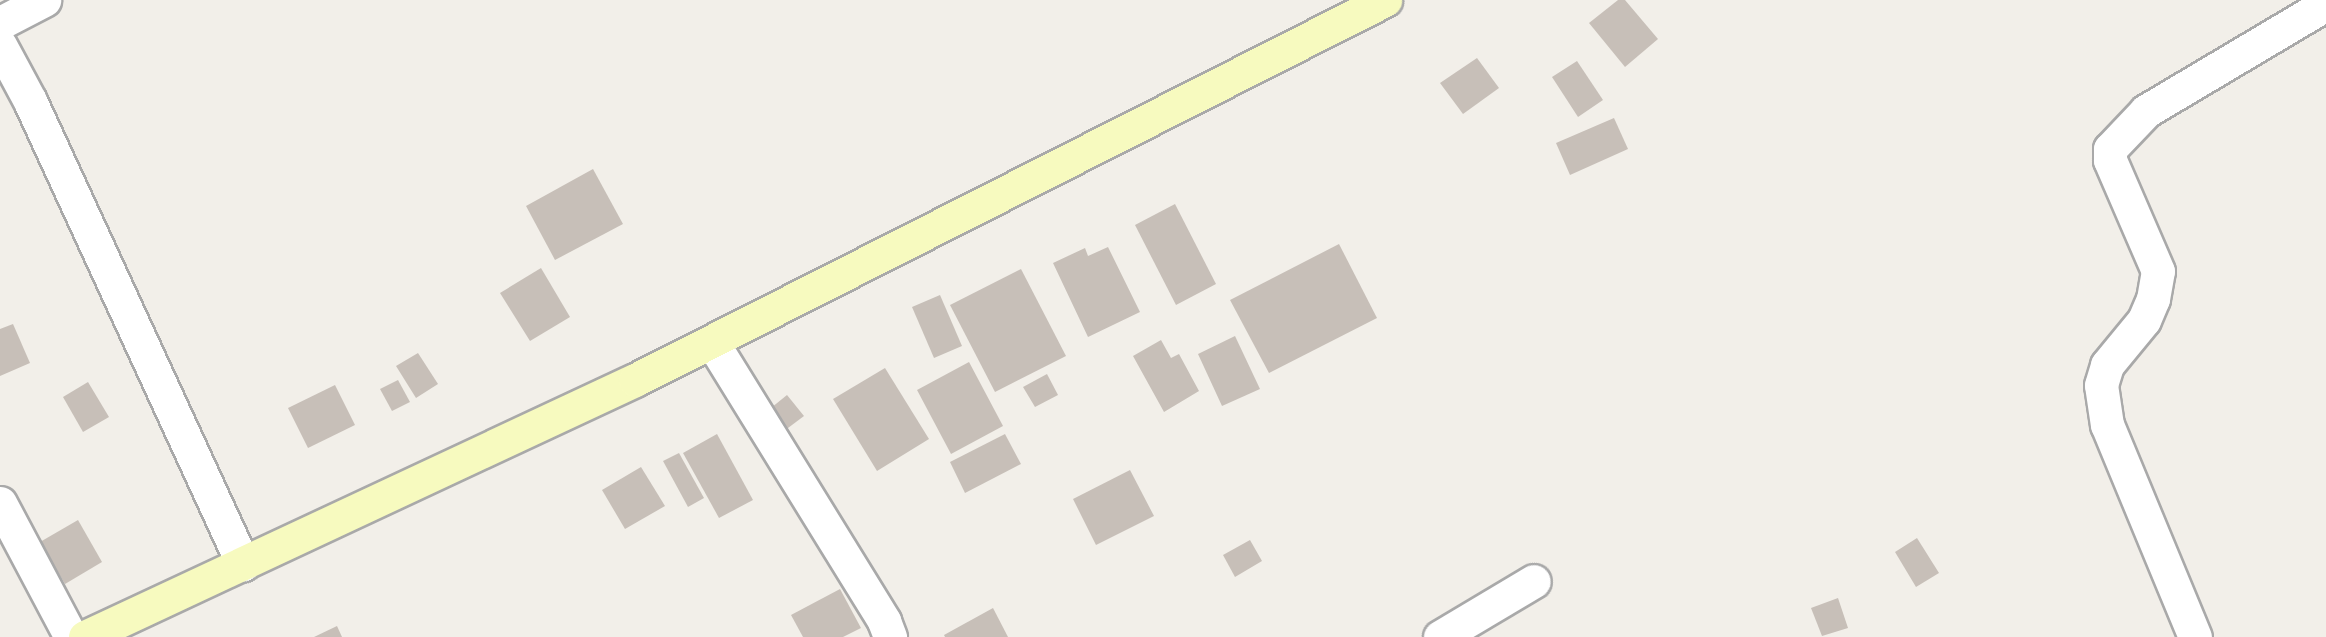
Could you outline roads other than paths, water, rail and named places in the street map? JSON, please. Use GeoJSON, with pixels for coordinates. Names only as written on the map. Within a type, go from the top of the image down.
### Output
{"type":"FeatureCollection","features":[{"type":"Feature","properties":{"kind":"main road"},"geometry":{"type":"LineString","coordinates":[[85,637],[711,342],[1385,0]]}},
{"type":"Feature","properties":{"kind":"street"},"geometry":{"type":"LineString","coordinates":[[0,23],[44,0]]}},
{"type":"Feature","properties":{"kind":"street"},"geometry":{"type":"LineString","coordinates":[[2195,637],[2107,425],[2101,386],[2107,365],[2144,320],[2153,299],[2158,271],[2110,160],[2110,149],[2146,111],[2323,6]]}},
{"type":"Feature","properties":{"kind":"street"},"geometry":{"type":"LineString","coordinates":[[0,45],[30,101],[243,564]]}},
{"type":"Feature","properties":{"kind":"street"},"geometry":{"type":"LineString","coordinates":[[711,342],[884,621],[890,637]]}},
{"type":"Feature","properties":{"kind":"street"},"geometry":{"type":"LineString","coordinates":[[0,503],[71,637]]}},
{"type":"Feature","properties":{"kind":"street"},"geometry":{"type":"LineString","coordinates":[[1440,637],[1534,581]]}}]}
